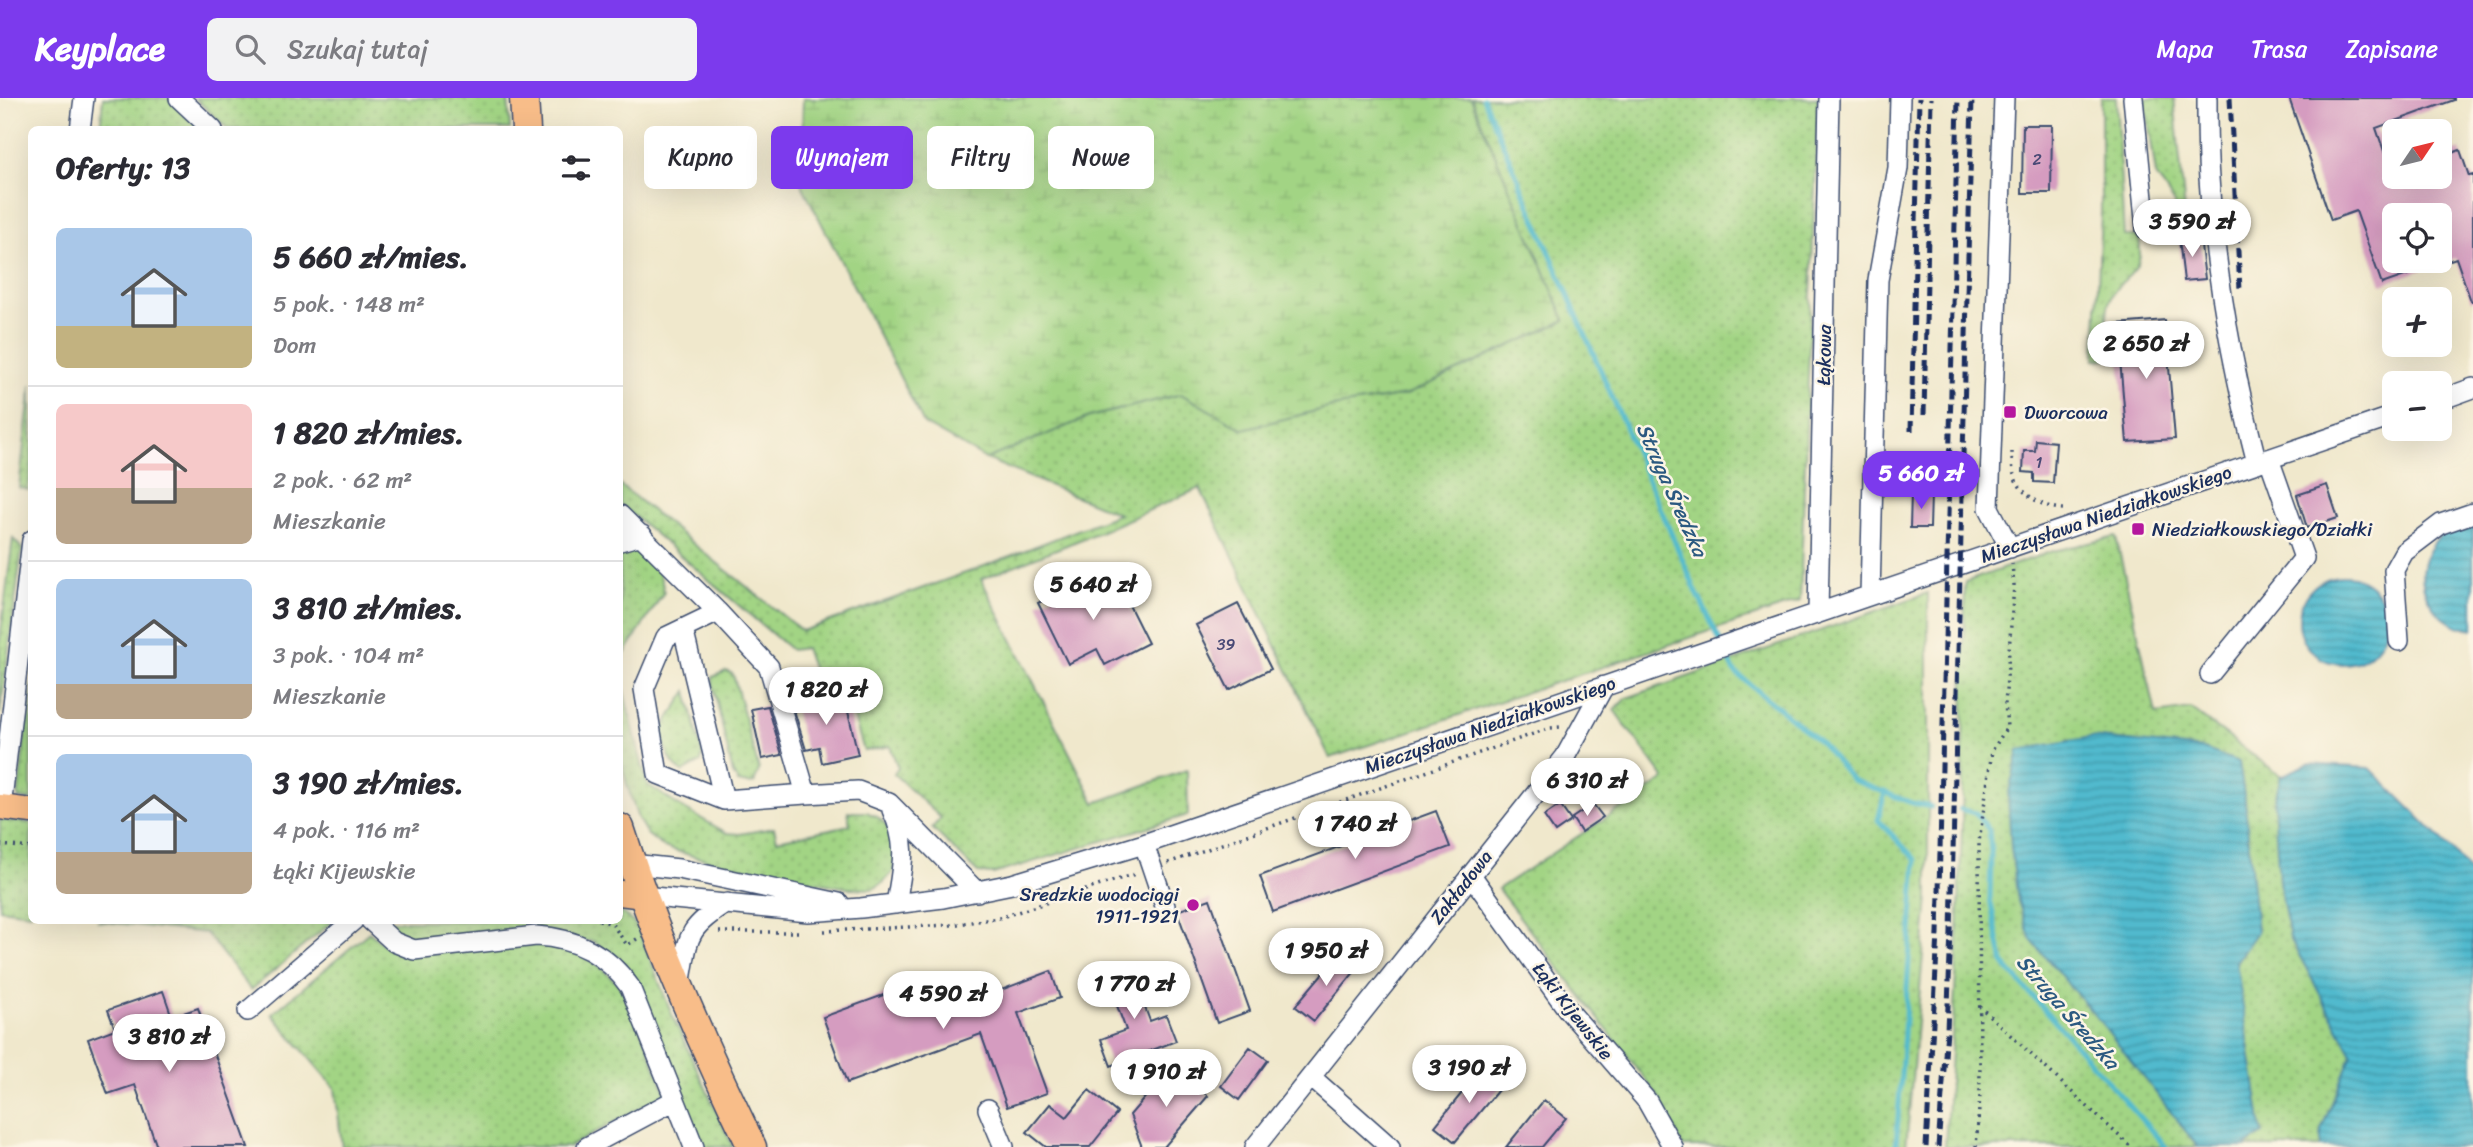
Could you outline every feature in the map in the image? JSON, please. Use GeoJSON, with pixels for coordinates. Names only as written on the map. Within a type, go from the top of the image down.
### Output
{"type":"FeatureCollection","features":[{"type":"Feature","properties":{"kind":"highway"},"geometry":{"type":"LineString","coordinates":[[524,98],[526,126]]}},
{"type":"Feature","properties":{"kind":"highway"},"geometry":{"type":"LineString","coordinates":[[625,864],[631,895],[680,985],[726,1094],[752,1147]]}},
{"type":"Feature","properties":{"kind":"main road"},"geometry":{"type":"LineString","coordinates":[[0,808],[28,811]]}},
{"type":"Feature","properties":{"kind":"street"},"geometry":{"type":"LineString","coordinates":[[80,126],[84,98]]}},
{"type":"Feature","properties":{"kind":"street"},"geometry":{"type":"LineString","coordinates":[[179,98],[209,126]]}},
{"type":"Feature","properties":{"kind":"street","name":"Łąkowa"},"geometry":{"type":"LineString","coordinates":[[1818,612],[1829,98]]}},
{"type":"Feature","properties":{"kind":"street"},"geometry":{"type":"LineString","coordinates":[[1870,594],[1878,280],[1898,168],[1900,98]]}},
{"type":"Feature","properties":{"kind":"street"},"geometry":{"type":"LineString","coordinates":[[2004,98],[1989,508],[2010,548]]}},
{"type":"Feature","properties":{"kind":"street"},"geometry":{"type":"LineString","coordinates":[[2133,98],[2146,229]]}},
{"type":"Feature","properties":{"kind":"street"},"geometry":{"type":"LineString","coordinates":[[2207,98],[2209,178],[2223,303],[2241,402],[2304,558],[2210,674]]}},
{"type":"Feature","properties":{"kind":"street"},"geometry":{"type":"LineString","coordinates":[[2452,396],[2473,388]]}},
{"type":"Feature","properties":{"kind":"street","name":"Mieczysława Niedziałkowskiego"},"geometry":{"type":"LineString","coordinates":[[631,895],[808,912],[896,904],[977,892],[1059,871],[2382,420]]}},
{"type":"Feature","properties":{"kind":"street"},"geometry":{"type":"LineString","coordinates":[[2399,641],[2394,570],[2404,552],[2441,524],[2473,513]]}},
{"type":"Feature","properties":{"kind":"street"},"geometry":{"type":"LineString","coordinates":[[623,518],[769,667],[806,794]]}},
{"type":"Feature","properties":{"kind":"street"},"geometry":{"type":"LineString","coordinates":[[623,540],[642,536]]}},
{"type":"Feature","properties":{"kind":"street"},"geometry":{"type":"LineString","coordinates":[[0,808],[28,574]]}},
{"type":"Feature","properties":{"kind":"street"},"geometry":{"type":"LineString","coordinates":[[718,612],[666,637],[644,689],[658,774],[724,800],[858,791],[889,803],[977,892]]}},
{"type":"Feature","properties":{"kind":"street"},"geometry":{"type":"LineString","coordinates":[[683,629],[724,800]]}},
{"type":"Feature","properties":{"kind":"street","name":"Zakładowa"},"geometry":{"type":"LineString","coordinates":[[1255,1147],[1565,757],[1604,685]]}},
{"type":"Feature","properties":{"kind":"street"},"geometry":{"type":"LineString","coordinates":[[889,803],[900,826],[904,850],[896,904]]}},
{"type":"Feature","properties":{"kind":"street"},"geometry":{"type":"LineString","coordinates":[[1143,844],[1165,906]]}},
{"type":"Feature","properties":{"kind":"street","name":"Mieczysława Niedziałkowskiego"},"geometry":{"type":"LineString","coordinates":[[625,864],[679,869],[861,908]]}},
{"type":"Feature","properties":{"kind":"street","name":"Łąki Kijewskie"},"geometry":{"type":"LineString","coordinates":[[1471,875],[1568,1010],[1647,1101],[1673,1147]]}},
{"type":"Feature","properties":{"kind":"street"},"geometry":{"type":"LineString","coordinates":[[680,985],[691,931],[727,903]]}},
{"type":"Feature","properties":{"kind":"street"},"geometry":{"type":"LineString","coordinates":[[247,1011],[349,924]]}},
{"type":"Feature","properties":{"kind":"street"},"geometry":{"type":"LineString","coordinates":[[374,924],[394,942],[414,950],[536,936],[564,939],[590,949],[612,965],[630,987],[694,1147]]}},
{"type":"Feature","properties":{"kind":"street"},"geometry":{"type":"LineString","coordinates":[[1311,1077],[1390,1147]]}},
{"type":"Feature","properties":{"kind":"street"},"geometry":{"type":"LineString","coordinates":[[587,1147],[675,1100]]}},
{"type":"Feature","properties":{"kind":"street"},"geometry":{"type":"LineString","coordinates":[[988,1109],[1004,1147]]}},
{"type":"Feature","properties":{"kind":"path"},"geometry":{"type":"LineString","coordinates":[[2012,443],[2014,477],[2023,490],[2054,509],[2074,508]]}},
{"type":"Feature","properties":{"kind":"path"},"geometry":{"type":"LineString","coordinates":[[1976,1147],[1980,1096],[1979,842],[1993,751],[2007,727],[2005,704],[2014,585],[2010,548]]}},
{"type":"Feature","properties":{"kind":"path"},"geometry":{"type":"LineString","coordinates":[[0,845],[28,848]]}},
{"type":"Feature","properties":{"kind":"path"},"geometry":{"type":"LineString","coordinates":[[1979,1006],[2131,1147]]}},
{"type":"Feature","properties":{"kind":"green space"},"geometry":{"type":"Polygon","coordinates":[[[103,98],[168,98],[199,126],[100,126],[103,98]]]}},
{"type":"Feature","properties":{"kind":"green space"},"geometry":{"type":"Polygon","coordinates":[[[195,98],[508,98],[510,126],[225,126],[195,98]]]}},
{"type":"Feature","properties":{"kind":"green space"},"geometry":{"type":"Polygon","coordinates":[[[803,98],[1471,98],[1565,320],[1406,395],[1332,407],[1243,429],[1181,394],[1089,417],[986,459],[924,424],[804,189],[913,189],[913,126],[802,126],[803,98]]]}},
{"type":"Feature","properties":{"kind":"green space"},"geometry":{"type":"Polygon","coordinates":[[[1471,98],[1818,98],[1800,601],[1330,758],[1200,488],[1102,531],[981,579],[1095,803],[1187,770],[1188,815],[993,874],[978,873],[932,828],[941,818],[894,774],[898,768],[890,746],[864,751],[843,680],[816,679],[805,648],[791,650],[623,507],[623,487],[802,631],[974,570],[1119,514],[986,459],[1089,417],[1181,394],[1243,429],[1332,407],[1406,395],[1565,320],[1471,98]]]}},
{"type":"Feature","properties":{"kind":"green space"},"geometry":{"type":"Polygon","coordinates":[[[2101,98],[2116,98],[2124,236],[2139,236],[2140,251],[2135,269],[2118,286],[2109,303],[2107,323],[2111,358],[2095,360],[2101,212],[2101,98]]]}},
{"type":"Feature","properties":{"kind":"green space"},"geometry":{"type":"Polygon","coordinates":[[[2145,98],[2174,98],[2185,212],[2176,228],[2166,228],[2161,221],[2175,216],[2174,203],[2156,175],[2145,98]]]}},
{"type":"Feature","properties":{"kind":"green space"},"geometry":{"type":"Polygon","coordinates":[[[28,411],[28,490],[19,488],[28,411]]]}},
{"type":"Feature","properties":{"kind":"green space"},"geometry":{"type":"Polygon","coordinates":[[[2116,537],[2156,714],[2191,709],[2281,776],[2274,803],[2290,938],[2353,1054],[2321,1130],[2321,1147],[1945,1147],[1962,829],[1965,582],[2053,551],[2116,537]]]}},
{"type":"Feature","properties":{"kind":"green space"},"geometry":{"type":"Polygon","coordinates":[[[13,538],[22,549],[0,714],[0,639],[13,538]]]}},
{"type":"Feature","properties":{"kind":"green space"},"geometry":{"type":"Polygon","coordinates":[[[623,550],[639,553],[651,561],[660,574],[664,592],[623,656],[623,550]]]}},
{"type":"Feature","properties":{"kind":"green space"},"geometry":{"type":"Polygon","coordinates":[[[1928,593],[1928,898],[1906,1147],[1683,1147],[1659,1097],[1498,889],[1665,779],[1614,710],[1627,698],[1928,593]]]}},
{"type":"Feature","properties":{"kind":"green space"},"geometry":{"type":"Polygon","coordinates":[[[726,671],[733,674],[759,770],[754,783],[738,782],[733,774],[713,685],[713,677],[726,671]]]}},
{"type":"Feature","properties":{"kind":"green space"},"geometry":{"type":"Polygon","coordinates":[[[623,689],[647,784],[679,806],[727,833],[740,834],[774,828],[777,840],[850,825],[848,812],[867,812],[879,818],[892,831],[897,846],[893,872],[873,889],[848,888],[760,872],[664,847],[647,834],[638,819],[623,768],[623,689]]]}},
{"type":"Feature","properties":{"kind":"green space"},"geometry":{"type":"Polygon","coordinates":[[[687,691],[702,753],[701,762],[683,772],[671,759],[661,731],[687,691]]]}},
{"type":"Feature","properties":{"kind":"green space"},"geometry":{"type":"Polygon","coordinates":[[[28,711],[28,800],[18,798],[28,711]]]}},
{"type":"Feature","properties":{"kind":"green space"},"geometry":{"type":"Polygon","coordinates":[[[0,820],[28,823],[28,913],[0,909],[0,820]]]}},
{"type":"Feature","properties":{"kind":"green space"},"geometry":{"type":"Polygon","coordinates":[[[623,914],[637,926],[673,1017],[733,1147],[703,1147],[614,956],[593,941],[429,941],[398,933],[387,924],[623,924],[623,914]]]}},
{"type":"Feature","properties":{"kind":"green space"},"geometry":{"type":"Polygon","coordinates":[[[124,924],[329,924],[251,990],[206,933],[124,924]]]}},
{"type":"Feature","properties":{"kind":"green space"},"geometry":{"type":"Polygon","coordinates":[[[369,932],[383,944],[542,944],[574,950],[599,966],[618,984],[632,1005],[666,1094],[569,1147],[342,1147],[335,1088],[272,1014],[369,932]]]}},
{"type":"Feature","properties":{"kind":"water"},"geometry":{"type":"Polygon","coordinates":[[[2473,522],[2473,630],[2457,626],[2433,607],[2426,594],[2423,565],[2429,550],[2439,537],[2451,529],[2473,522]]]}},
{"type":"Feature","properties":{"kind":"water"},"geometry":{"type":"Polygon","coordinates":[[[2343,576],[2368,583],[2380,595],[2387,620],[2380,645],[2368,657],[2343,664],[2318,657],[2306,645],[2299,620],[2306,595],[2318,583],[2343,576]]]}},
{"type":"Feature","properties":{"kind":"water"},"geometry":{"type":"Polygon","coordinates":[[[2091,737],[2204,749],[2239,762],[2257,932],[2236,962],[2263,1134],[2244,1147],[2198,1147],[2103,1025],[2031,940],[2018,901],[2011,848],[2008,796],[2019,750],[2091,737]]]}},
{"type":"Feature","properties":{"kind":"water"},"geometry":{"type":"Polygon","coordinates":[[[2308,764],[2370,768],[2454,852],[2473,876],[2473,1147],[2321,1147],[2321,1130],[2352,1054],[2290,938],[2279,882],[2274,803],[2281,776],[2308,764]]]}},
{"type":"Feature","properties":{"kind":"building"},"geometry":{"type":"Polygon","coordinates":[[[2289,98],[2454,98],[2401,119],[2382,119],[2382,126],[2376,128],[2382,145],[2382,189],[2452,189],[2452,153],[2460,150],[2469,176],[2473,175],[2473,301],[2456,258],[2452,259],[2452,203],[2382,203],[2382,273],[2413,273],[2382,284],[2356,211],[2331,220],[2289,98]]]}},
{"type":"Feature","properties":{"kind":"building"},"geometry":{"type":"Polygon","coordinates":[[[2023,125],[2052,125],[2051,193],[2022,193],[2023,125]]]}},
{"type":"Feature","properties":{"kind":"building"},"geometry":{"type":"Polygon","coordinates":[[[2200,237],[2205,279],[2184,281],[2179,239],[2200,237]]]}},
{"type":"Feature","properties":{"kind":"building"},"geometry":{"type":"Polygon","coordinates":[[[2165,320],[2175,439],[2127,442],[2117,324],[2165,320]]]}},
{"type":"Feature","properties":{"kind":"building"},"geometry":{"type":"Polygon","coordinates":[[[2036,440],[2056,442],[2053,483],[2034,482],[2034,473],[2023,472],[2024,451],[2035,451],[2036,440]]]}},
{"type":"Feature","properties":{"kind":"building"},"geometry":{"type":"Polygon","coordinates":[[[2327,485],[2338,518],[2307,528],[2297,495],[2327,485]]]}},
{"type":"Feature","properties":{"kind":"building"},"geometry":{"type":"Polygon","coordinates":[[[1911,493],[1931,493],[1930,528],[1910,528],[1911,493]]]}},
{"type":"Feature","properties":{"kind":"building"},"geometry":{"type":"Polygon","coordinates":[[[1115,577],[1148,643],[1105,665],[1097,649],[1068,664],[1038,603],[1085,579],[1090,589],[1115,577]]]}},
{"type":"Feature","properties":{"kind":"building"},"geometry":{"type":"Polygon","coordinates":[[[1238,604],[1271,669],[1229,690],[1196,625],[1238,604]]]}},
{"type":"Feature","properties":{"kind":"building"},"geometry":{"type":"Polygon","coordinates":[[[844,694],[858,755],[822,763],[819,747],[806,750],[791,700],[807,697],[809,702],[844,694]]]}},
{"type":"Feature","properties":{"kind":"building"},"geometry":{"type":"Polygon","coordinates":[[[768,706],[782,755],[762,759],[751,709],[768,706]]]}},
{"type":"Feature","properties":{"kind":"building"},"geometry":{"type":"Polygon","coordinates":[[[1593,804],[1603,817],[1581,832],[1572,818],[1593,804]]]}},
{"type":"Feature","properties":{"kind":"building"},"geometry":{"type":"Polygon","coordinates":[[[1560,805],[1571,821],[1555,832],[1544,816],[1560,805]]]}},
{"type":"Feature","properties":{"kind":"building"},"geometry":{"type":"Polygon","coordinates":[[[1436,811],[1450,847],[1273,912],[1260,876],[1436,811]]]}},
{"type":"Feature","properties":{"kind":"building"},"geometry":{"type":"Polygon","coordinates":[[[1210,899],[1250,1011],[1217,1023],[1177,911],[1210,899]]]}},
{"type":"Feature","properties":{"kind":"building"},"geometry":{"type":"Polygon","coordinates":[[[1338,955],[1356,970],[1314,1021],[1295,1006],[1338,955]]]}},
{"type":"Feature","properties":{"kind":"building"},"geometry":{"type":"Polygon","coordinates":[[[1129,965],[1150,1021],[1166,1015],[1176,1041],[1111,1066],[1101,1039],[1126,1030],[1105,973],[1129,965]]]}},
{"type":"Feature","properties":{"kind":"building"},"geometry":{"type":"Polygon","coordinates":[[[1051,971],[1060,998],[1018,1013],[1047,1093],[1007,1107],[981,1034],[847,1083],[823,1017],[941,974],[954,1008],[1051,971]]]}},
{"type":"Feature","properties":{"kind":"building"},"geometry":{"type":"Polygon","coordinates":[[[163,991],[172,1017],[198,1008],[248,1147],[157,1147],[135,1085],[108,1094],[88,1039],[115,1029],[108,1010],[163,991]]]}},
{"type":"Feature","properties":{"kind":"building"},"geometry":{"type":"Polygon","coordinates":[[[1250,1047],[1268,1060],[1239,1100],[1221,1086],[1250,1047]]]}},
{"type":"Feature","properties":{"kind":"building"},"geometry":{"type":"Polygon","coordinates":[[[1172,1066],[1208,1096],[1164,1147],[1142,1147],[1130,1115],[1172,1066]]]}},
{"type":"Feature","properties":{"kind":"building"},"geometry":{"type":"Polygon","coordinates":[[[1483,1067],[1503,1084],[1455,1142],[1435,1126],[1483,1067]]]}},
{"type":"Feature","properties":{"kind":"building"},"geometry":{"type":"Polygon","coordinates":[[[1089,1090],[1117,1113],[1090,1147],[1046,1147],[1027,1132],[1050,1104],[1067,1117],[1089,1090]]]}},
{"type":"Feature","properties":{"kind":"building"},"geometry":{"type":"Polygon","coordinates":[[[1544,1100],[1566,1118],[1542,1147],[1506,1147],[1544,1100]]]}},
{"type":"Feature","properties":{"kind":"waterway","name":"Struga Średzka"},"geometry":{"type":"LineString","coordinates":[[1483,98],[1696,591],[1735,672],[1822,744],[1852,780],[1912,803],[1931,807]]}},
{"type":"Feature","properties":{"kind":"waterway"},"geometry":{"type":"LineString","coordinates":[[1885,792],[1878,820],[1916,860],[1896,1147]]}},
{"type":"Feature","properties":{"kind":"waterway","name":"Struga Średzka"},"geometry":{"type":"LineString","coordinates":[[1960,809],[1976,813],[1989,830],[1990,899],[2003,963],[2166,1147]]}},
{"type":"Feature","properties":{"kind":"railway"},"geometry":{"type":"LineString","coordinates":[[1911,431],[1919,98]]}},
{"type":"Feature","properties":{"kind":"railway"},"geometry":{"type":"LineString","coordinates":[[1924,415],[1931,98]]}},
{"type":"Feature","properties":{"kind":"railway"},"geometry":{"type":"LineString","coordinates":[[1926,1147],[1938,934],[1958,98]]}},
{"type":"Feature","properties":{"kind":"railway"},"geometry":{"type":"LineString","coordinates":[[1938,1147],[1951,931],[1972,98]]}},
{"type":"Feature","properties":{"kind":"railway"},"geometry":{"type":"LineString","coordinates":[[2230,98],[2240,290]]}},
{"type":"Feature","properties":{"kind":"place","name":"Dworcowa"},"geometry":{"type":"Point","coordinates":[2010,412]}},
{"type":"Feature","properties":{"kind":"place","name":"Niedziałkowskiego/Działki"},"geometry":{"type":"Point","coordinates":[2138,529]}},
{"type":"Feature","properties":{"kind":"place","name":"Sredzkie wodociągi 1911-1921"},"geometry":{"type":"Point","coordinates":[1193,905]}}]}
